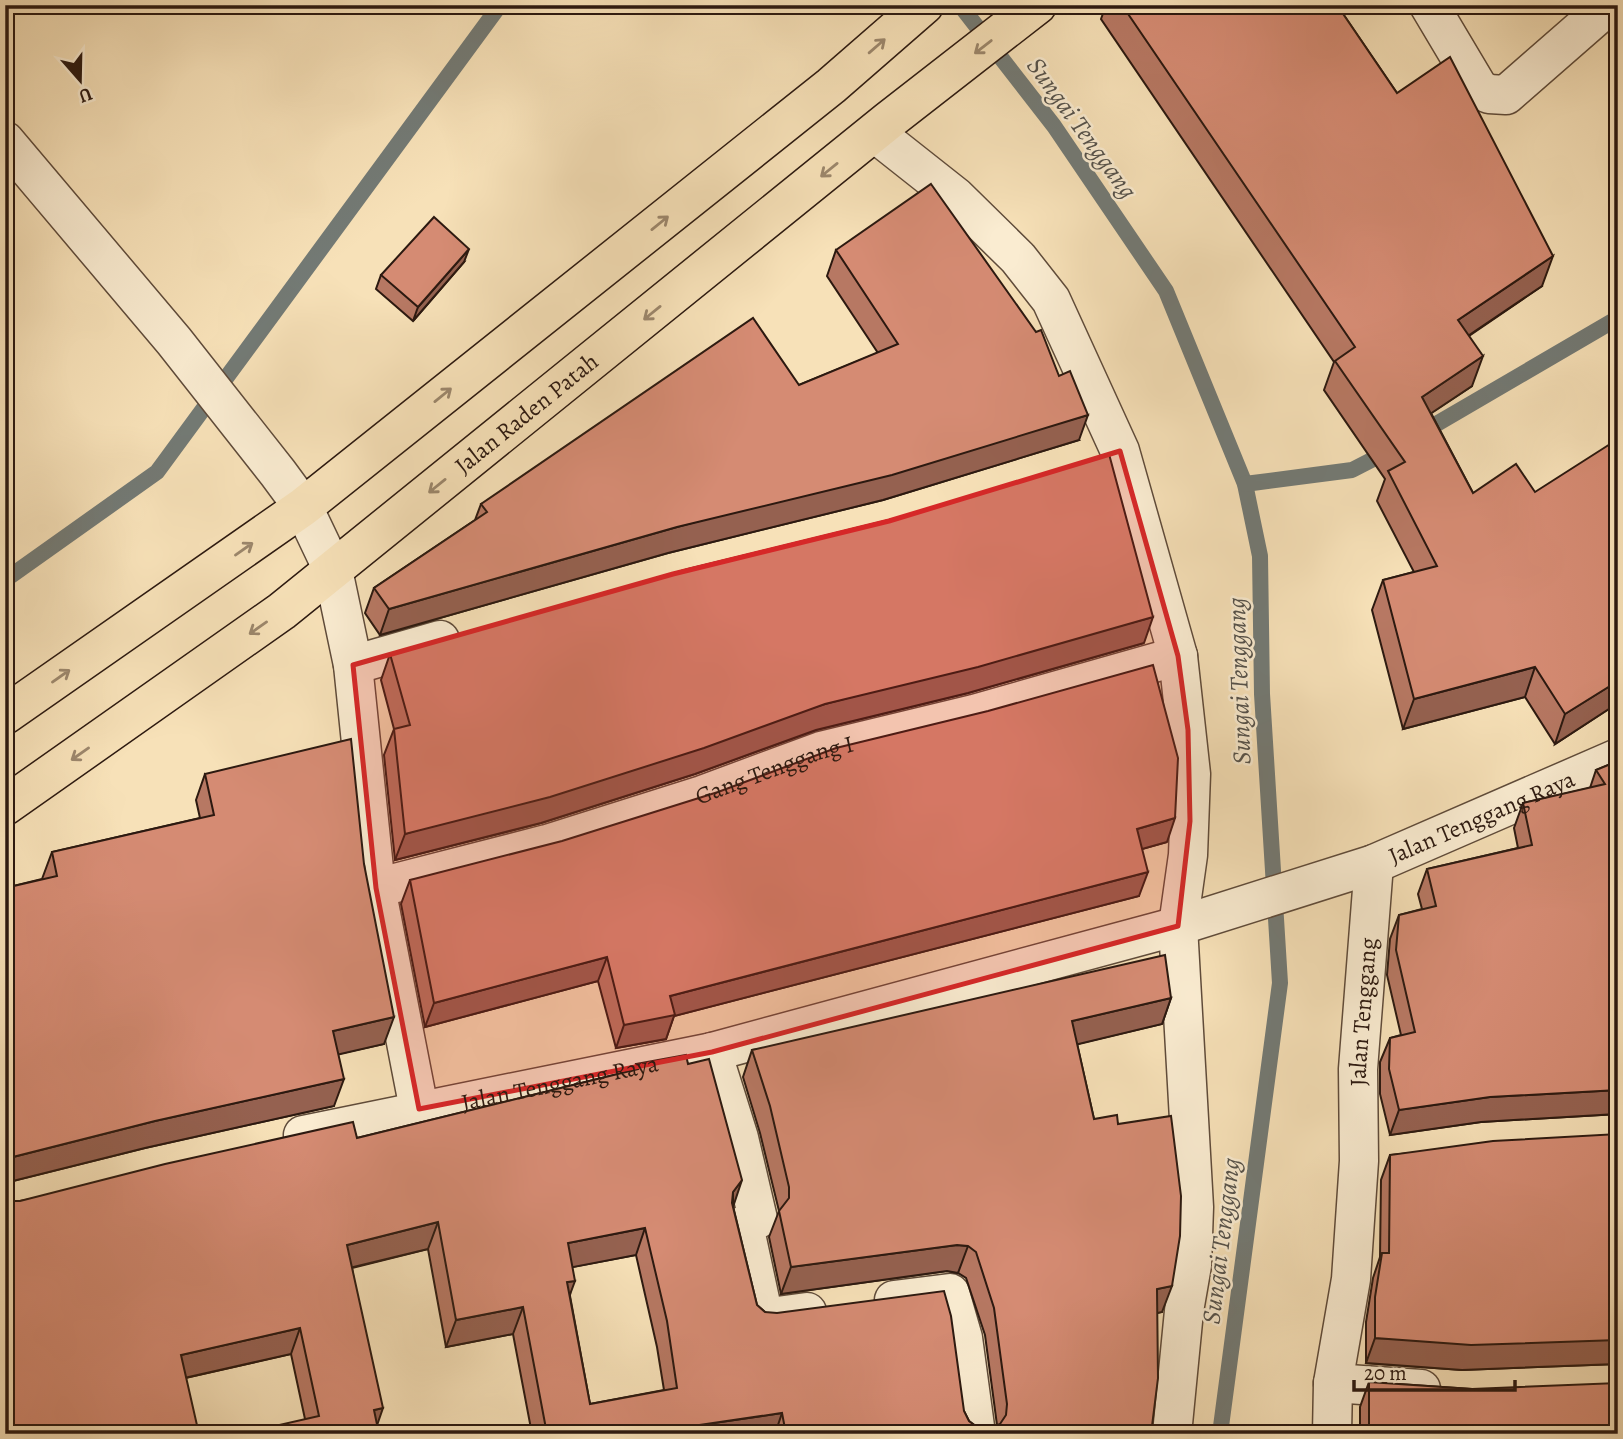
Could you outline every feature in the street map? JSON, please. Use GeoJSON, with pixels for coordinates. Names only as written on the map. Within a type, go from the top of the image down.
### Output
{"type":"FeatureCollection","features":[{"type":"Feature","properties":{"kind":"highway"},"geometry":{"type":"LineString","coordinates":[[5,715],[303,507],[831,86],[924,5]]}},
{"type":"Feature","properties":{"kind":"highway","name":"Jalan Raden Patah"},"geometry":{"type":"LineString","coordinates":[[5,806],[282,611],[1037,5]]}},
{"type":"Feature","properties":{"kind":"street"},"geometry":{"type":"LineString","coordinates":[[1429,5],[1479,89],[1489,94],[1507,94],[1609,5]]}},
{"type":"Feature","properties":{"kind":"street"},"geometry":{"type":"LineString","coordinates":[[878,130],[956,197],[1042,286],[1093,388],[1120,451],[1178,656],[1191,774],[1186,924],[1194,1207],[1192,1265],[1182,1324],[1172,1434]]}},
{"type":"Feature","properties":{"kind":"street"},"geometry":{"type":"LineString","coordinates":[[5,141],[174,341],[278,473],[303,507],[333,570],[353,665],[376,888],[419,1109]]}},
{"type":"Feature","properties":{"kind":"street"},"geometry":{"type":"LineString","coordinates":[[1081,463],[1120,451]]}},
{"type":"Feature","properties":{"kind":"street"},"geometry":{"type":"LineString","coordinates":[[353,665],[473,631]]}},
{"type":"Feature","properties":{"kind":"street","name":"Gang Tenggang I"},"geometry":{"type":"LineString","coordinates":[[376,888],[547,844],[702,795],[821,751],[974,714],[1178,656]]}},
{"type":"Feature","properties":{"kind":"street","name":"Jalan Tenggang Raya"},"geometry":{"type":"LineString","coordinates":[[271,1142],[419,1109],[712,1052],[1186,924],[1360,868],[1618,758]]}},
{"type":"Feature","properties":{"kind":"street","name":"Jalan Tenggang"},"geometry":{"type":"LineString","coordinates":[[1332,1434],[1333,1383],[1350,1279],[1359,1161],[1360,868]]}},
{"type":"Feature","properties":{"kind":"street"},"geometry":{"type":"LineString","coordinates":[[712,1052],[739,1138],[758,1219],[744,1225],[764,1318],[950,1293],[963,1338],[976,1434]]}},
{"type":"Feature","properties":{"kind":"street"},"geometry":{"type":"LineString","coordinates":[[1359,1161],[1400,1156]]}},
{"type":"Feature","properties":{"kind":"street"},"geometry":{"type":"LineString","coordinates":[[1333,1383],[1450,1391]]}},
{"type":"Feature","properties":{"kind":"highlighted area"},"geometry":{"type":"Polygon","coordinates":[[[1120,451],[1178,656],[1188,730],[1190,821],[1178,926],[712,1052],[419,1109],[376,888],[353,665],[673,574],[889,521],[1120,451]]]}},
{"type":"Feature","properties":{"kind":"building"},"geometry":{"type":"Polygon","coordinates":[[[1122,5],[1337,5],[1397,93],[1450,57],[1553,256],[1458,320],[1483,356],[1422,397],[1473,493],[1516,464],[1535,492],[1618,439],[1618,681],[1565,714],[1535,667],[1414,699],[1383,580],[1437,566],[1388,471],[1405,462],[1335,361],[1355,347],[1122,5]]]}},
{"type":"Feature","properties":{"kind":"building"},"geometry":{"type":"Polygon","coordinates":[[[931,184],[1036,332],[1041,330],[1059,376],[1070,371],[1088,415],[892,475],[677,527],[389,609],[374,588],[487,512],[481,504],[753,318],[799,385],[898,344],[836,250],[931,184]]]}},
{"type":"Feature","properties":{"kind":"building"},"geometry":{"type":"Polygon","coordinates":[[[434,217],[469,249],[418,307],[381,275],[434,217]]]}},
{"type":"Feature","properties":{"kind":"building"},"geometry":{"type":"Polygon","coordinates":[[[1109,454],[1153,617],[978,667],[825,704],[704,748],[550,797],[405,834],[394,729],[410,725],[390,654],[688,569],[905,516],[1109,454]]]}},
{"type":"Feature","properties":{"kind":"building"},"geometry":{"type":"Polygon","coordinates":[[[1153,665],[1178,758],[1175,818],[1137,829],[1148,872],[670,996],[675,1015],[624,1025],[607,957],[434,1003],[410,880],[562,841],[718,792],[836,748],[988,711],[1153,665]]]}},
{"type":"Feature","properties":{"kind":"building"},"geometry":{"type":"Polygon","coordinates":[[[351,739],[364,864],[394,1017],[333,1031],[344,1079],[155,1121],[5,1161],[5,888],[57,876],[52,852],[214,815],[205,774],[351,739]]]}},
{"type":"Feature","properties":{"kind":"building"},"geometry":{"type":"Polygon","coordinates":[[[1618,761],[1618,1090],[1490,1097],[1399,1110],[1389,1069],[1390,1038],[1415,1032],[1396,950],[1399,915],[1436,906],[1427,869],[1532,845],[1523,803],[1605,784],[1596,770],[1618,761]]]}},
{"type":"Feature","properties":{"kind":"building"},"geometry":{"type":"Polygon","coordinates":[[[1165,955],[1171,998],[1072,1021],[1094,1119],[1117,1115],[1118,1124],[1171,1116],[1181,1196],[1180,1236],[1172,1286],[1157,1289],[1158,1378],[1151,1434],[786,1434],[782,1413],[638,1434],[547,1434],[523,1307],[456,1320],[438,1222],[347,1245],[383,1408],[374,1410],[379,1434],[240,1434],[319,1416],[300,1328],[181,1355],[199,1434],[5,1434],[5,1198],[9,1201],[20,1201],[165,1164],[353,1122],[357,1138],[638,1069],[636,1064],[686,1055],[688,1064],[709,1059],[742,1180],[733,1192],[732,1203],[757,1305],[765,1312],[777,1313],[944,1291],[951,1316],[964,1411],[969,1421],[977,1427],[988,1429],[1000,1424],[1006,1415],[1007,1404],[994,1308],[976,1252],[968,1246],[957,1245],[791,1267],[779,1211],[789,1198],[789,1187],[770,1106],[752,1050],[1165,955]],[[645,1228],[568,1243],[575,1281],[567,1282],[590,1404],[677,1388],[667,1321],[645,1228]]]}},
{"type":"Feature","properties":{"kind":"building"},"geometry":{"type":"Polygon","coordinates":[[[1618,1134],[1618,1340],[1471,1345],[1375,1338],[1375,1297],[1382,1253],[1389,1253],[1390,1155],[1493,1141],[1618,1134]]]}},
{"type":"Feature","properties":{"kind":"building"},"geometry":{"type":"Polygon","coordinates":[[[1369,1382],[1472,1389],[1618,1383],[1618,1434],[1369,1434],[1369,1382]]]}},
{"type":"Feature","properties":{"kind":"waterway"},"geometry":{"type":"LineString","coordinates":[[5,580],[157,472],[500,5]]}},
{"type":"Feature","properties":{"kind":"waterway","name":"Sungai Tenggang"},"geometry":{"type":"LineString","coordinates":[[960,5],[1054,126],[1166,291],[1245,484],[1260,556],[1262,694],[1280,983],[1220,1434]]}},
{"type":"Feature","properties":{"kind":"waterway"},"geometry":{"type":"LineString","coordinates":[[1421,433],[1618,318]]}},
{"type":"Feature","properties":{"kind":"waterway"},"geometry":{"type":"LineString","coordinates":[[1245,484],[1352,470],[1389,451]]}}]}
